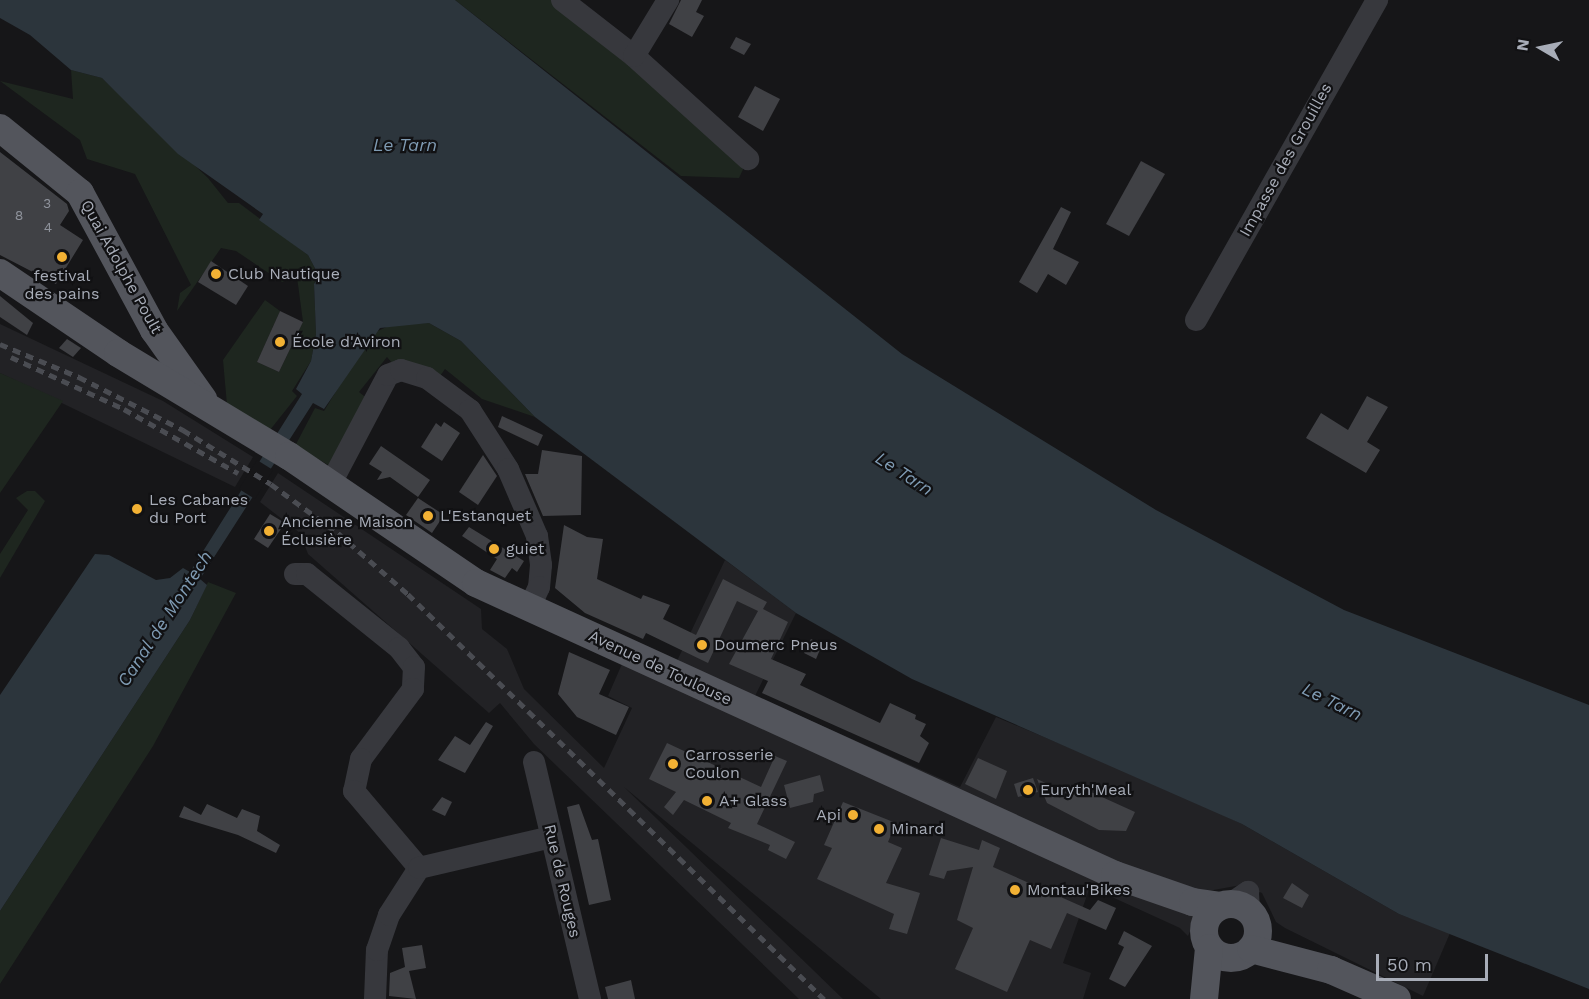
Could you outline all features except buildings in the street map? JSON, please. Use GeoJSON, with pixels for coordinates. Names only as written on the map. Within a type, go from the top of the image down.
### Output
{"type":"FeatureCollection","features":[{"type":"Feature","properties":{"kind":"main road","name":"Quai Adolphe Poult"},"geometry":{"type":"LineString","coordinates":[[0,128],[80,192],[185,378],[226,422]]}},
{"type":"Feature","properties":{"kind":"main road"},"geometry":{"type":"LineString","coordinates":[[0,273],[103,344],[226,422]]}},
{"type":"Feature","properties":{"kind":"main road"},"geometry":{"type":"LineString","coordinates":[[103,344],[128,352],[148,339],[149,317]]}},
{"type":"Feature","properties":{"kind":"main road","name":"Avenue de Toulouse"},"geometry":{"type":"LineString","coordinates":[[226,422],[289,456],[476,583],[1115,875],[1193,902],[1331,970],[1397,999]]}},
{"type":"Feature","properties":{"kind":"main road","name":"Avenue de Toulouse"},"geometry":{"type":"LineString","coordinates":[[1115,875],[1206,940],[1221,957],[1241,925]]}},
{"type":"Feature","properties":{"kind":"main road"},"geometry":{"type":"LineString","coordinates":[[1204,999],[1208,916],[1241,925],[1212,999]]}},
{"type":"Feature","properties":{"kind":"street"},"geometry":{"type":"LineString","coordinates":[[562,0],[634,56],[748,159]]}},
{"type":"Feature","properties":{"kind":"street"},"geometry":{"type":"LineString","coordinates":[[634,56],[668,0]]}},
{"type":"Feature","properties":{"kind":"street","name":"Impasse des Grouilles"},"geometry":{"type":"LineString","coordinates":[[1196,320],[1377,0]]}},
{"type":"Feature","properties":{"kind":"street"},"geometry":{"type":"LineString","coordinates":[[330,485],[388,375],[401,370],[427,378],[470,410],[508,469],[537,536],[541,565],[539,587],[529,608]]}},
{"type":"Feature","properties":{"kind":"street"},"geometry":{"type":"LineString","coordinates":[[295,574],[307,574],[399,648],[414,667],[413,689],[361,759],[354,790],[419,868]]}},
{"type":"Feature","properties":{"kind":"street","name":"Rue de Rouges"},"geometry":{"type":"LineString","coordinates":[[534,762],[590,999]]}},
{"type":"Feature","properties":{"kind":"street"},"geometry":{"type":"LineString","coordinates":[[375,999],[377,950],[383,932],[399,895],[419,868],[551,837]]}},
{"type":"Feature","properties":{"kind":"shaded area"},"geometry":{"type":"Polygon","coordinates":[[[455,0],[562,0],[748,159],[739,178],[681,176],[455,0]]]}},
{"type":"Feature","properties":{"kind":"shaded area"},"geometry":{"type":"Polygon","coordinates":[[[71,70],[102,78],[208,178],[228,203],[239,203],[308,255],[319,276],[314,284],[316,334],[311,361],[292,391],[297,396],[270,430],[227,405],[223,360],[265,300],[280,311],[257,362],[279,372],[303,322],[297,277],[282,282],[236,251],[221,248],[177,311],[180,293],[191,285],[135,174],[87,159],[80,140],[0,81],[73,99],[71,70]]]}},
{"type":"Feature","properties":{"kind":"shaded area"},"geometry":{"type":"Polygon","coordinates":[[[429,323],[461,341],[535,417],[482,399],[445,369],[440,376],[393,364],[387,357],[359,392],[369,400],[332,467],[295,446],[315,408],[324,411],[371,334],[391,325],[429,323]]]}},
{"type":"Feature","properties":{"kind":"shaded area"},"geometry":{"type":"Polygon","coordinates":[[[0,324],[163,401],[253,457],[235,487],[0,373],[0,324]]]}},
{"type":"Feature","properties":{"kind":"shaded area"},"geometry":{"type":"Polygon","coordinates":[[[0,373],[63,401],[0,493],[0,373]]]}},
{"type":"Feature","properties":{"kind":"shaded area"},"geometry":{"type":"Polygon","coordinates":[[[278,473],[481,609],[482,629],[507,649],[524,689],[604,768],[632,708],[608,696],[632,641],[677,661],[725,560],[796,613],[755,696],[960,787],[996,717],[1166,788],[1242,824],[1399,914],[1450,933],[1423,996],[1285,928],[1276,922],[1262,893],[1241,885],[1208,891],[1188,936],[1180,928],[1090,887],[1063,963],[1091,973],[1083,999],[881,999],[624,787],[843,999],[799,999],[534,744],[500,703],[489,713],[308,554],[300,533],[260,502],[278,473]]]}},
{"type":"Feature","properties":{"kind":"shaded area"},"geometry":{"type":"Polygon","coordinates":[[[27,491],[35,491],[45,501],[0,578],[0,554],[28,510],[16,498],[27,491]]]}},
{"type":"Feature","properties":{"kind":"shaded area"},"geometry":{"type":"Polygon","coordinates":[[[208,582],[236,593],[153,746],[0,984],[0,911],[190,620],[208,582]]]}},
{"type":"Feature","properties":{"kind":"water","name":"Le Tarn"},"geometry":{"type":"Polygon","coordinates":[[[0,0],[455,0],[902,354],[1156,510],[1344,610],[1589,705],[1589,989],[1399,914],[1242,824],[912,679],[796,613],[535,417],[461,341],[429,323],[380,328],[324,409],[313,403],[200,579],[207,585],[190,620],[0,911],[0,695],[95,554],[109,555],[156,580],[170,578],[183,568],[190,572],[302,394],[296,389],[311,361],[316,334],[314,284],[319,276],[308,255],[259,220],[263,214],[178,154],[102,78],[71,70],[30,35],[0,18],[0,0]]]}},
{"type":"Feature","properties":{"kind":"pier"},"geometry":{"type":"Polygon","coordinates":[[[257,460],[273,470],[255,499],[239,489],[257,460]]]}},
{"type":"Feature","properties":{"kind":"railway"},"geometry":{"type":"LineString","coordinates":[[0,344],[79,377],[183,430],[271,484],[338,533],[408,594],[824,999]]}},
{"type":"Feature","properties":{"kind":"railway"},"geometry":{"type":"LineString","coordinates":[[11,357],[124,409],[238,473]]}},
{"type":"Feature","properties":{"kind":"place","name":"festival des pains"},"geometry":{"type":"Point","coordinates":[62,257]}},
{"type":"Feature","properties":{"kind":"place","name":"Club Nautique"},"geometry":{"type":"Point","coordinates":[216,274]}},
{"type":"Feature","properties":{"kind":"place","name":"École d'Aviron"},"geometry":{"type":"Point","coordinates":[280,342]}},
{"type":"Feature","properties":{"kind":"place","name":"Les Cabanes du Port"},"geometry":{"type":"Point","coordinates":[137,509]}},
{"type":"Feature","properties":{"kind":"place","name":"L'Estanquet"},"geometry":{"type":"Point","coordinates":[428,516]}},
{"type":"Feature","properties":{"kind":"place","name":"Ancienne Maison Éclusière"},"geometry":{"type":"Point","coordinates":[269,531]}},
{"type":"Feature","properties":{"kind":"place","name":"guiet"},"geometry":{"type":"Point","coordinates":[494,549]}},
{"type":"Feature","properties":{"kind":"place","name":"Doumerc Pneus"},"geometry":{"type":"Point","coordinates":[702,645]}},
{"type":"Feature","properties":{"kind":"place","name":"Carrosserie Coulon"},"geometry":{"type":"Point","coordinates":[673,764]}},
{"type":"Feature","properties":{"kind":"place","name":"Euryth'Meal"},"geometry":{"type":"Point","coordinates":[1028,790]}},
{"type":"Feature","properties":{"kind":"place","name":"A+ Glass"},"geometry":{"type":"Point","coordinates":[707,801]}},
{"type":"Feature","properties":{"kind":"place","name":"Api"},"geometry":{"type":"Point","coordinates":[853,815]}},
{"type":"Feature","properties":{"kind":"place","name":"Minard"},"geometry":{"type":"Point","coordinates":[879,829]}},
{"type":"Feature","properties":{"kind":"place","name":"Montau'Bikes"},"geometry":{"type":"Point","coordinates":[1015,890]}},
{"type":"Feature","properties":{"kind":"water label","name":"Canal de Montech"},"geometry":{"type":"Point","coordinates":[165,619]}}]}
